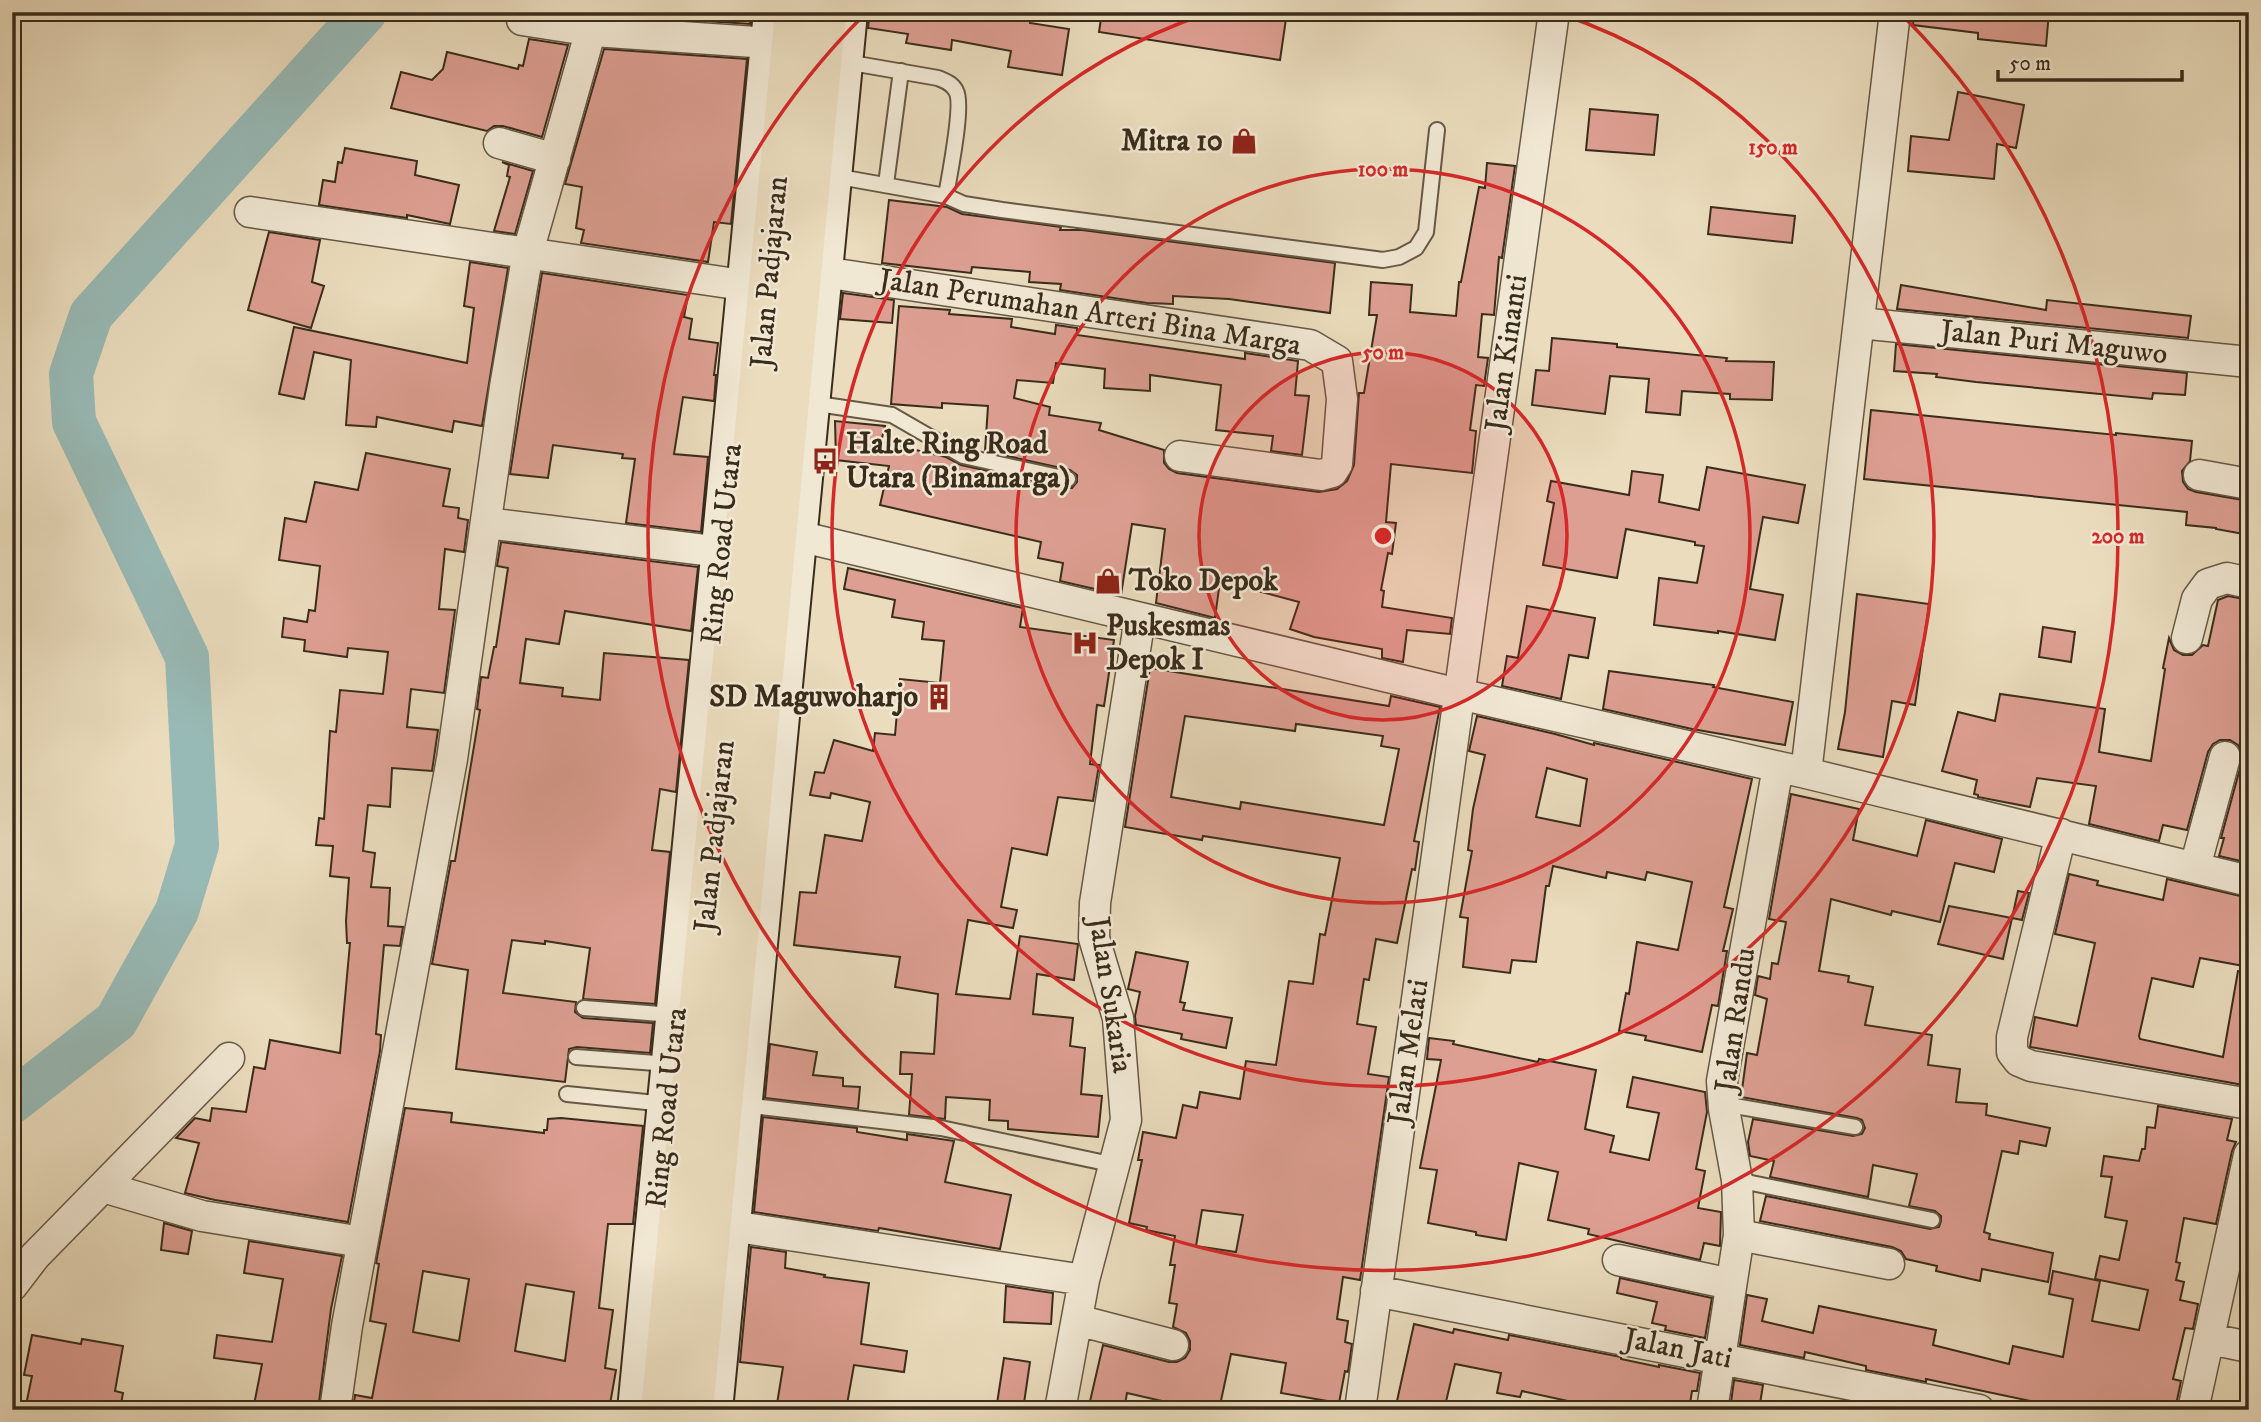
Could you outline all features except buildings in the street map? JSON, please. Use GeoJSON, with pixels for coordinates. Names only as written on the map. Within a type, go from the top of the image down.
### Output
{"type":"FeatureCollection","features":[{"type":"Feature","properties":{"kind":"highway","name":"Jalan Padjajaran"},"geometry":{"type":"LineString","coordinates":[[660,1410],[710,782],[794,12]]}},
{"type":"Feature","properties":{"kind":"highway","name":"Jalan Padjajaran"},"geometry":{"type":"LineString","coordinates":[[694,1410],[775,671],[822,175],[827,12]]}},
{"type":"Feature","properties":{"kind":"street"},"geometry":{"type":"LineString","coordinates":[[713,1410],[743,1105],[775,671],[798,536],[823,272],[822,175],[844,61],[848,12]]}},
{"type":"Feature","properties":{"kind":"street","name":"Jalan Kinanti"},"geometry":{"type":"LineString","coordinates":[[1460,694],[1554,12]]}},
{"type":"Feature","properties":{"kind":"street","name":"Jalan Randu"},"geometry":{"type":"LineString","coordinates":[[1712,1410],[1739,1235],[1737,1180],[1723,1104],[1722,1081],[1792,770],[1859,323],[1895,12]]}},
{"type":"Feature","properties":{"kind":"street"},"geometry":{"type":"LineString","coordinates":[[522,19],[772,28]]}},
{"type":"Feature","properties":{"kind":"street"},"geometry":{"type":"LineString","coordinates":[[335,1410],[362,1242],[452,760],[505,387],[528,251],[594,22]]}},
{"type":"Feature","properties":{"kind":"street","name":"Ring Road Utara"},"geometry":{"type":"LineString","coordinates":[[637,1410],[676,1015],[710,782],[721,552],[749,286],[772,28]]}},
{"type":"Feature","properties":{"kind":"street"},"geometry":{"type":"LineString","coordinates":[[499,144],[555,159]]}},
{"type":"Feature","properties":{"kind":"street"},"geometry":{"type":"LineString","coordinates":[[250,212],[528,251],[749,286]]}},
{"type":"Feature","properties":{"kind":"street","name":"Jalan Perumahan Arteri Bina Marga"},"geometry":{"type":"LineString","coordinates":[[823,272],[1310,345],[1338,361],[1342,399],[1338,464],[1332,472],[1321,475],[1180,456]]}},
{"type":"Feature","properties":{"kind":"street","name":"Jalan Puri Maguwo"},"geometry":{"type":"LineString","coordinates":[[1859,323],[2249,362]]}},
{"type":"Feature","properties":{"kind":"street"},"geometry":{"type":"LineString","coordinates":[[2199,475],[2249,484]]}},
{"type":"Feature","properties":{"kind":"street"},"geometry":{"type":"LineString","coordinates":[[486,523],[721,552]]}},
{"type":"Feature","properties":{"kind":"street"},"geometry":{"type":"LineString","coordinates":[[798,536],[1792,770],[2249,881]]}},
{"type":"Feature","properties":{"kind":"street"},"geometry":{"type":"LineString","coordinates":[[2187,638],[2197,599],[2208,583],[2227,578],[2249,583]]}},
{"type":"Feature","properties":{"kind":"street","name":"Jalan Sukaria"},"geometry":{"type":"LineString","coordinates":[[1060,1410],[1084,1280],[1125,1120],[1118,1018],[1094,938],[1095,903],[1140,618]]}},
{"type":"Feature","properties":{"kind":"street","name":"Jalan Melati"},"geometry":{"type":"LineString","coordinates":[[1360,1410],[1460,694]]}},
{"type":"Feature","properties":{"kind":"street"},"geometry":{"type":"LineString","coordinates":[[2195,867],[2225,757]]}},
{"type":"Feature","properties":{"kind":"street"},"geometry":{"type":"LineString","coordinates":[[2061,834],[2012,1037],[2012,1052],[2019,1060],[2031,1066],[2249,1104]]}},
{"type":"Feature","properties":{"kind":"street"},"geometry":{"type":"LineString","coordinates":[[12,1286],[35,1256],[229,1058]]}},
{"type":"Feature","properties":{"kind":"street"},"geometry":{"type":"LineString","coordinates":[[2193,1410],[2249,1154]]}},
{"type":"Feature","properties":{"kind":"street"},"geometry":{"type":"LineString","coordinates":[[103,1187],[202,1216],[362,1242]]}},
{"type":"Feature","properties":{"kind":"street"},"geometry":{"type":"LineString","coordinates":[[731,1226],[1084,1280]]}},
{"type":"Feature","properties":{"kind":"street"},"geometry":{"type":"LineString","coordinates":[[1739,1235],[1889,1264]]}},
{"type":"Feature","properties":{"kind":"street"},"geometry":{"type":"LineString","coordinates":[[1618,1260],[1731,1284]]}},
{"type":"Feature","properties":{"kind":"street","name":"Jalan Jati"},"geometry":{"type":"LineString","coordinates":[[1376,1291],[1979,1410]]}},
{"type":"Feature","properties":{"kind":"street"},"geometry":{"type":"LineString","coordinates":[[1077,1320],[1173,1345]]}},
{"type":"Feature","properties":{"kind":"street"},"geometry":{"type":"LineString","coordinates":[[2210,1339],[2249,1347]]}},
{"type":"Feature","properties":{"kind":"lane"},"geometry":{"type":"LineString","coordinates":[[844,61],[948,82],[957,92],[958,108],[946,196]]}},
{"type":"Feature","properties":{"kind":"lane"},"geometry":{"type":"LineString","coordinates":[[886,184],[901,71]]}},
{"type":"Feature","properties":{"kind":"lane"},"geometry":{"type":"LineString","coordinates":[[822,175],[886,184],[946,196],[964,204],[1002,210],[1383,260],[1399,257],[1416,248],[1426,232],[1437,130]]}},
{"type":"Feature","properties":{"kind":"lane"},"geometry":{"type":"LineString","coordinates":[[811,403],[892,415],[963,456],[1068,480]]}},
{"type":"Feature","properties":{"kind":"lane"},"geometry":{"type":"LineString","coordinates":[[584,1008],[676,1015]]}},
{"type":"Feature","properties":{"kind":"lane"},"geometry":{"type":"LineString","coordinates":[[576,1057],[671,1064]]}},
{"type":"Feature","properties":{"kind":"lane"},"geometry":{"type":"LineString","coordinates":[[567,1094],[667,1104]]}},
{"type":"Feature","properties":{"kind":"lane"},"geometry":{"type":"LineString","coordinates":[[1723,1104],[1855,1127]]}},
{"type":"Feature","properties":{"kind":"lane"},"geometry":{"type":"LineString","coordinates":[[743,1105],[941,1128],[1115,1165]]}},
{"type":"Feature","properties":{"kind":"lane"},"geometry":{"type":"LineString","coordinates":[[1737,1180],[1932,1220]]}},
{"type":"Feature","properties":{"kind":"waterway"},"geometry":{"type":"LineString","coordinates":[[12,1102],[116,1021],[177,911],[197,845],[187,657],[74,422],[71,374],[91,315],[365,12]]}},
{"type":"Feature","properties":{"kind":"place","name":"Mitra 10"},"geometry":{"type":"Point","coordinates":[1244,141]}},
{"type":"Feature","properties":{"kind":"place","name":"Halte Ring Road Utara (Binamarga)"},"geometry":{"type":"Point","coordinates":[825,461]}},
{"type":"Feature","properties":{"kind":"place","name":"Toko Depok"},"geometry":{"type":"Point","coordinates":[1108,581]}},
{"type":"Feature","properties":{"kind":"place","name":"Puskesmas Depok I"},"geometry":{"type":"Point","coordinates":[1085,643]}},
{"type":"Feature","properties":{"kind":"place","name":"SD Maguwoharjo"},"geometry":{"type":"Point","coordinates":[939,697]}}]}
